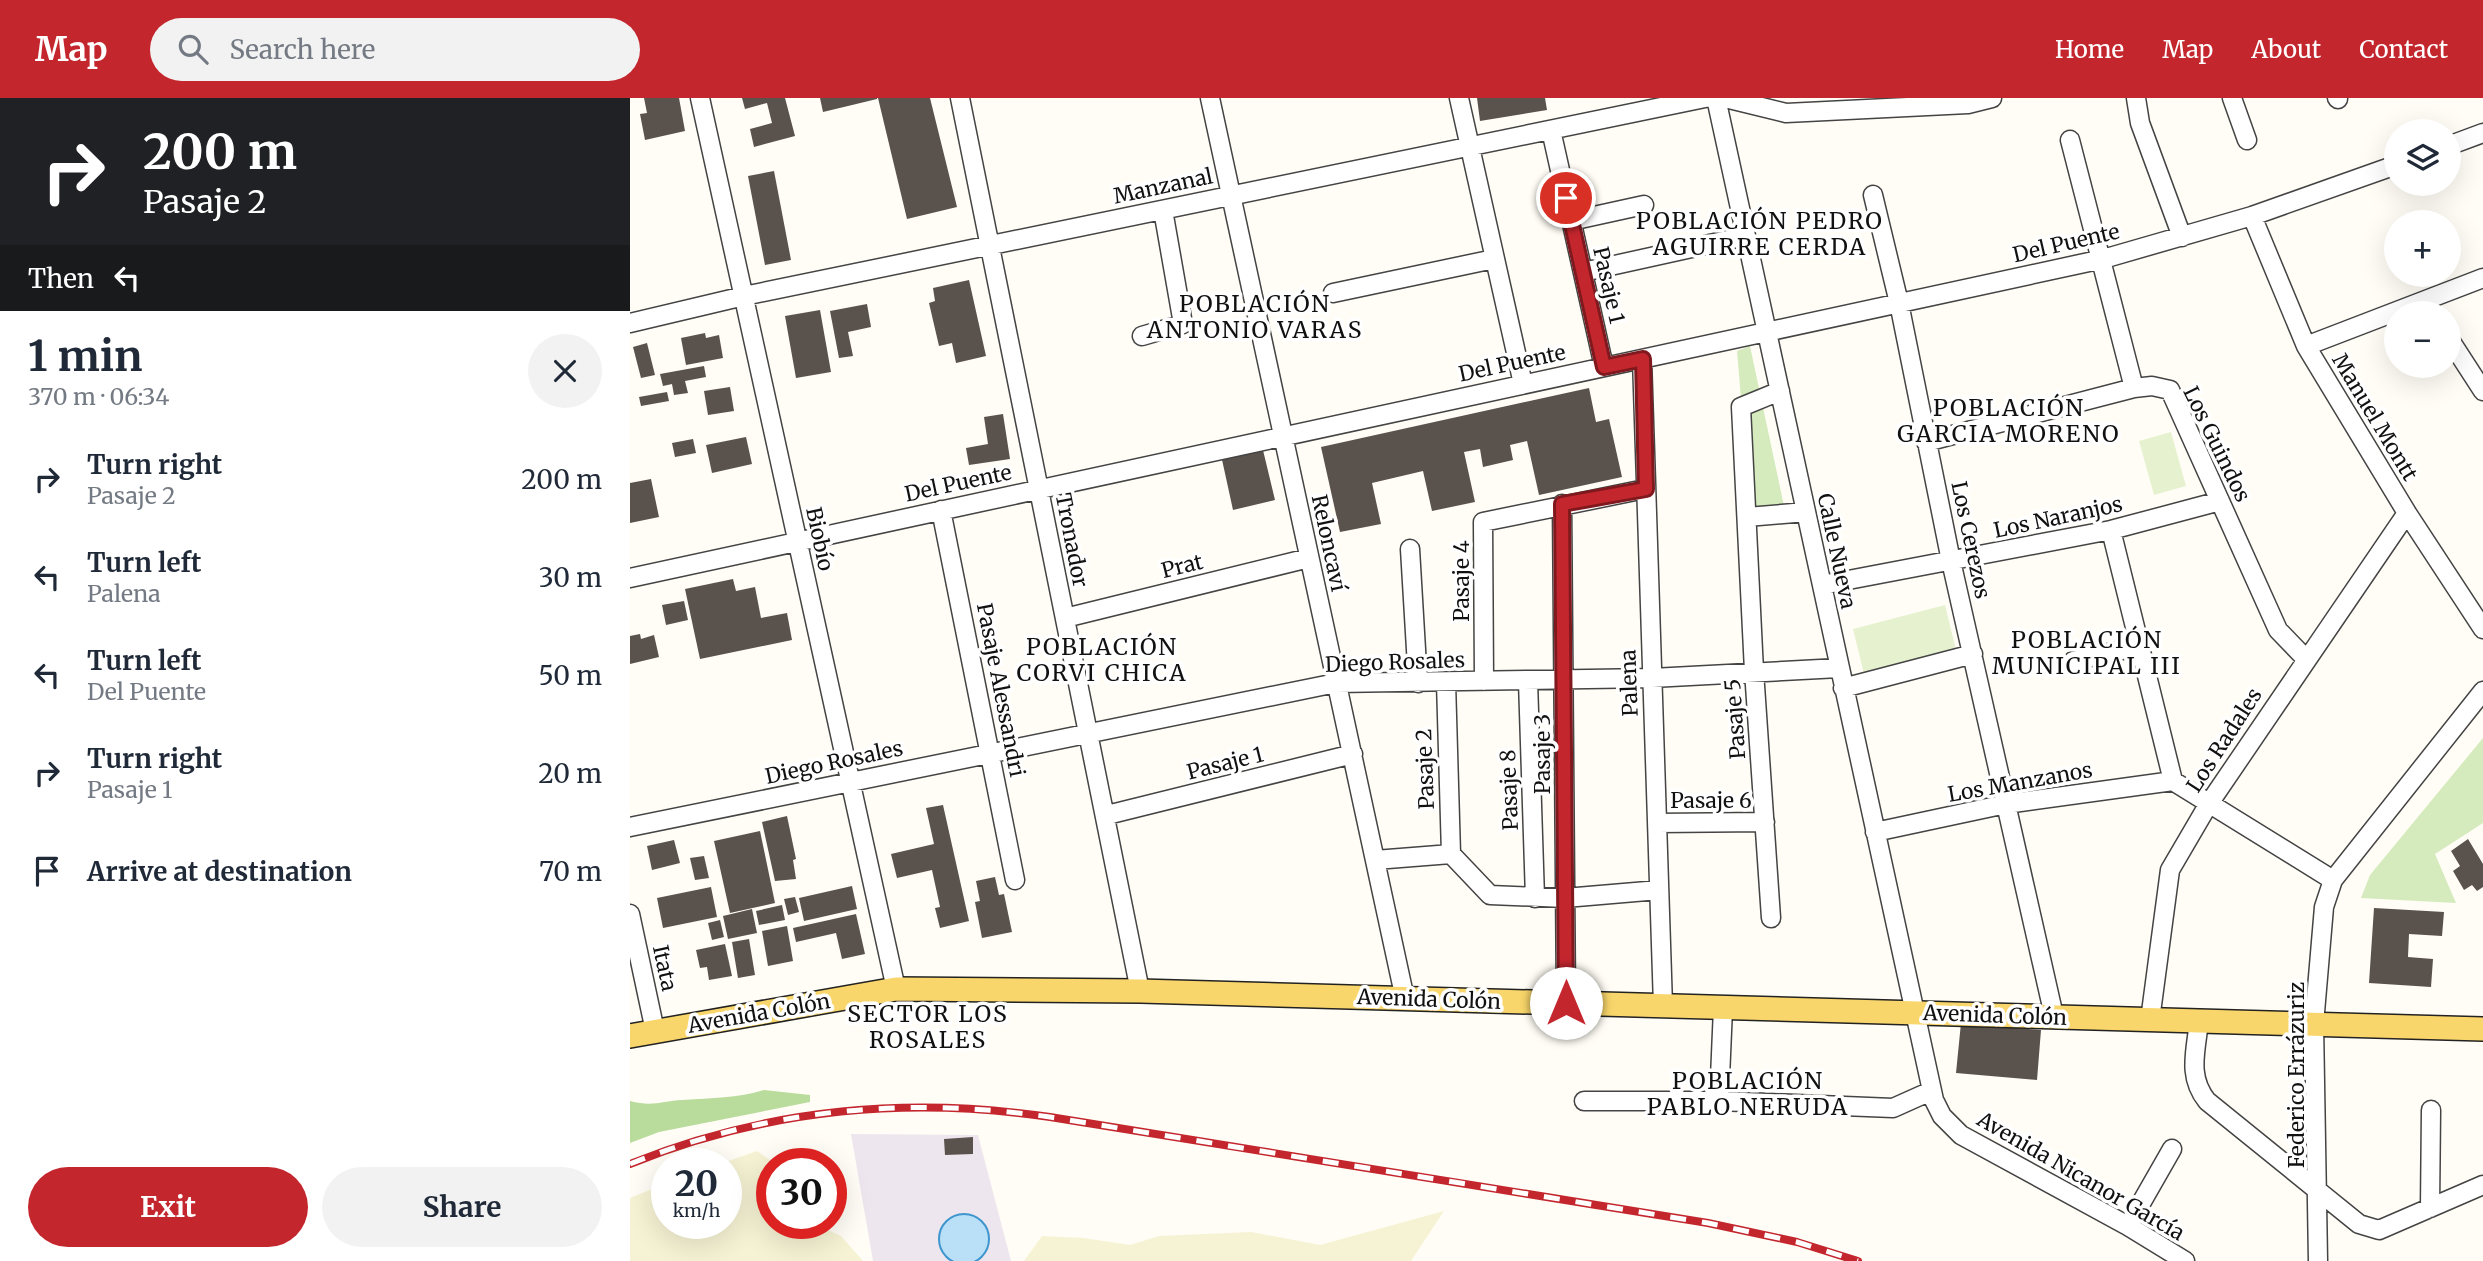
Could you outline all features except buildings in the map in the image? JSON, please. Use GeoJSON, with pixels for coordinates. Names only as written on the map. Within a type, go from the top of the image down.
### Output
{"type":"FeatureCollection","features":[{"type":"Feature","properties":{"kind":"main road","name":"Avenida Colón"},"geometry":{"type":"LineString","coordinates":[[630,1036],[896,989],[1140,991],[2483,1029]]}},
{"type":"Feature","properties":{"kind":"street","name":"Biobío"},"geometry":{"type":"LineString","coordinates":[[700,98],[896,989]]}},
{"type":"Feature","properties":{"kind":"street","name":"Tronador"},"geometry":{"type":"LineString","coordinates":[[960,98],[1088,733],[1107,815],[1140,991]]}},
{"type":"Feature","properties":{"kind":"street","name":"Reloncaví"},"geometry":{"type":"LineString","coordinates":[[1209,98],[1405,999]]}},
{"type":"Feature","properties":{"kind":"street"},"geometry":{"type":"LineString","coordinates":[[1459,98],[1523,384]]}},
{"type":"Feature","properties":{"kind":"street","name":"Manzanal"},"geometry":{"type":"LineString","coordinates":[[630,323],[744,296],[1705,98]]}},
{"type":"Feature","properties":{"kind":"street","name":"Calle Nueva"},"geometry":{"type":"LineString","coordinates":[[1716,98],[1914,1013]]}},
{"type":"Feature","properties":{"kind":"street"},"geometry":{"type":"LineString","coordinates":[[1725,98],[1786,113],[1968,104],[1992,98]]}},
{"type":"Feature","properties":{"kind":"street"},"geometry":{"type":"LineString","coordinates":[[2136,98],[2140,123],[2182,237]]}},
{"type":"Feature","properties":{"kind":"street"},"geometry":{"type":"LineString","coordinates":[[2232,98],[2248,140]]}},
{"type":"Feature","properties":{"kind":"street","name":"Pasaje 1"},"geometry":{"type":"LineString","coordinates":[[1551,130],[1604,367]]}},
{"type":"Feature","properties":{"kind":"street"},"geometry":{"type":"LineString","coordinates":[[2461,141],[2483,133]]}},
{"type":"Feature","properties":{"kind":"street"},"geometry":{"type":"LineString","coordinates":[[1926,442],[2134,388],[2070,140]]}},
{"type":"Feature","properties":{"kind":"street","name":"Del Puente"},"geometry":{"type":"LineString","coordinates":[[630,578],[2103,260],[2252,216],[2384,169]]}},
{"type":"Feature","properties":{"kind":"street","name":"Los Cerezos"},"geometry":{"type":"LineString","coordinates":[[1873,195],[1899,303],[1951,561],[2054,1016]]}},
{"type":"Feature","properties":{"kind":"street"},"geometry":{"type":"LineString","coordinates":[[1571,221],[1644,205]]}},
{"type":"Feature","properties":{"kind":"street"},"geometry":{"type":"LineString","coordinates":[[1142,336],[1183,324],[1163,210]]}},
{"type":"Feature","properties":{"kind":"street","name":"Manuel Montt"},"geometry":{"type":"LineString","coordinates":[[2252,216],[2306,346],[2407,513],[2483,629]]}},
{"type":"Feature","properties":{"kind":"street"},"geometry":{"type":"LineString","coordinates":[[1583,272],[1746,236]]}},
{"type":"Feature","properties":{"kind":"street"},"geometry":{"type":"LineString","coordinates":[[1333,293],[1494,259]]}},
{"type":"Feature","properties":{"kind":"street"},"geometry":{"type":"LineString","coordinates":[[2439,301],[2483,278]]}},
{"type":"Feature","properties":{"kind":"street"},"geometry":{"type":"LineString","coordinates":[[2306,346],[2384,321]]}},
{"type":"Feature","properties":{"kind":"street"},"geometry":{"type":"LineString","coordinates":[[2461,357],[2483,391]]}},
{"type":"Feature","properties":{"kind":"street","name":"Palena"},"geometry":{"type":"LineString","coordinates":[[1643,359],[1662,1006]]}},
{"type":"Feature","properties":{"kind":"street","name":"Los Guindos"},"geometry":{"type":"LineString","coordinates":[[2134,388],[2152,386],[2170,390],[2278,630],[2305,658]]}},
{"type":"Feature","properties":{"kind":"street","name":"Pasaje 5"},"geometry":{"type":"LineString","coordinates":[[1771,918],[1754,671],[1741,407],[1780,391]]}},
{"type":"Feature","properties":{"kind":"street"},"geometry":{"type":"LineString","coordinates":[[1562,504],[1646,489]]}},
{"type":"Feature","properties":{"kind":"street","name":"Los Naranjos"},"geometry":{"type":"LineString","coordinates":[[1822,585],[2111,530],[2220,501]]}},
{"type":"Feature","properties":{"kind":"street","name":"Pasaje 4"},"geometry":{"type":"LineString","coordinates":[[1484,681],[1483,522],[1562,504]]}},
{"type":"Feature","properties":{"kind":"street","name":"Pasaje 3"},"geometry":{"type":"LineString","coordinates":[[1562,504],[1566,1003]]}},
{"type":"Feature","properties":{"kind":"street","name":"Pasaje Alessandri"},"geometry":{"type":"LineString","coordinates":[[942,510],[1015,880]]}},
{"type":"Feature","properties":{"kind":"street"},"geometry":{"type":"LineString","coordinates":[[1747,517],[1806,512]]}},
{"type":"Feature","properties":{"kind":"street","name":"Los Radales"},"geometry":{"type":"LineString","coordinates":[[2150,1020],[2170,870],[2208,804],[2305,658],[2407,513]]}},
{"type":"Feature","properties":{"kind":"street"},"geometry":{"type":"LineString","coordinates":[[2111,530],[2173,781],[2333,880]]}},
{"type":"Feature","properties":{"kind":"street"},"geometry":{"type":"LineString","coordinates":[[1410,549],[1418,683]]}},
{"type":"Feature","properties":{"kind":"street","name":"Prat"},"geometry":{"type":"LineString","coordinates":[[1065,618],[1309,558]]}},
{"type":"Feature","properties":{"kind":"street"},"geometry":{"type":"LineString","coordinates":[[2073,661],[2140,646]]}},
{"type":"Feature","properties":{"kind":"street"},"geometry":{"type":"LineString","coordinates":[[1843,688],[1973,654]]}},
{"type":"Feature","properties":{"kind":"street","name":"Diego Rosales"},"geometry":{"type":"LineString","coordinates":[[630,827],[1336,683],[1652,678],[1839,668]]}},
{"type":"Feature","properties":{"kind":"street","name":"Pasaje 8"},"geometry":{"type":"LineString","coordinates":[[1528,681],[1535,898]]}},
{"type":"Feature","properties":{"kind":"street","name":"Pasaje 2"},"geometry":{"type":"LineString","coordinates":[[1446,682],[1451,854]]}},
{"type":"Feature","properties":{"kind":"street","name":"Federico Errázuriz"},"geometry":{"type":"LineString","coordinates":[[2318,1261],[2319,1191],[2314,1024],[2324,907],[2333,880],[2483,691]]}},
{"type":"Feature","properties":{"kind":"street","name":"Pasaje 1"},"geometry":{"type":"LineString","coordinates":[[1107,815],[1353,754]]}},
{"type":"Feature","properties":{"kind":"street","name":"Los Manzanos"},"geometry":{"type":"LineString","coordinates":[[1875,832],[2006,804],[2173,781]]}},
{"type":"Feature","properties":{"kind":"street","name":"Pasaje 6"},"geometry":{"type":"LineString","coordinates":[[1657,823],[1765,822]]}},
{"type":"Feature","properties":{"kind":"street"},"geometry":{"type":"LineString","coordinates":[[1375,860],[1451,854],[1490,895],[1565,898],[1659,890]]}},
{"type":"Feature","properties":{"kind":"street","name":"Itata"},"geometry":{"type":"LineString","coordinates":[[630,914],[655,1031]]}},
{"type":"Feature","properties":{"kind":"street"},"geometry":{"type":"LineString","coordinates":[[1719,1101],[1723,1009]]}},
{"type":"Feature","properties":{"kind":"street","name":"Avenida Nicanor García"},"geometry":{"type":"LineString","coordinates":[[1914,1013],[1931,1091],[1942,1116],[1961,1135],[2128,1226],[2185,1261]]}},
{"type":"Feature","properties":{"kind":"street"},"geometry":{"type":"LineString","coordinates":[[2199,1021],[2193,1074],[2199,1091],[2207,1101],[2359,1224],[2370,1229],[2388,1227],[2483,1185]]}},
{"type":"Feature","properties":{"kind":"street"},"geometry":{"type":"LineString","coordinates":[[1584,1101],[1719,1101],[1893,1108],[1931,1091]]}},
{"type":"Feature","properties":{"kind":"street"},"geometry":{"type":"LineString","coordinates":[[2430,1208],[2431,1110]]}},
{"type":"Feature","properties":{"kind":"street"},"geometry":{"type":"LineString","coordinates":[[2128,1226],[2172,1149]]}},
{"type":"Feature","properties":{"kind":"shaded area"},"geometry":{"type":"Polygon","coordinates":[[[851,1134],[978,1135],[1011,1261],[873,1261],[851,1134]]]}},
{"type":"Feature","properties":{"kind":"shaded area"},"geometry":{"type":"Polygon","coordinates":[[[756,1151],[756,1239],[844,1239],[863,1261],[630,1261],[630,1198],[651,1189],[651,1239],[742,1239],[742,1156],[756,1151]]]}},
{"type":"Feature","properties":{"kind":"shaded area"},"geometry":{"type":"Polygon","coordinates":[[[1444,1211],[1411,1261],[1024,1261],[1042,1236],[1083,1238],[1130,1245],[1159,1236],[1251,1232],[1320,1245],[1444,1211]]]}},
{"type":"Feature","properties":{"kind":"green space"},"geometry":{"type":"Polygon","coordinates":[[[1750,346],[1784,506],[1750,506],[1737,351],[1750,346]]]}},
{"type":"Feature","properties":{"kind":"green space"},"geometry":{"type":"Polygon","coordinates":[[[2171,432],[2186,486],[2154,495],[2139,441],[2171,432]]]}},
{"type":"Feature","properties":{"kind":"green space"},"geometry":{"type":"Polygon","coordinates":[[[1945,605],[1957,654],[1865,678],[1853,629],[1945,605]]]}},
{"type":"Feature","properties":{"kind":"green space"},"geometry":{"type":"Polygon","coordinates":[[[2483,738],[2483,823],[2435,854],[2456,903],[2361,898],[2370,875],[2483,738]]]}},
{"type":"Feature","properties":{"kind":"green space"},"geometry":{"type":"Polygon","coordinates":[[[764,1090],[810,1095],[810,1102],[659,1132],[630,1143],[630,1101],[645,1104],[734,1096],[764,1090]]]}},
{"type":"Feature","properties":{"kind":"water"},"geometry":{"type":"Polygon","coordinates":[[[955,1216],[973,1216],[987,1230],[987,1248],[973,1262],[955,1262],[941,1248],[941,1230],[955,1216]]]}},
{"type":"Feature","properties":{"kind":"railway"},"geometry":{"type":"LineString","coordinates":[[630,1164],[681,1145],[784,1119],[889,1108],[996,1111],[1050,1117],[1708,1223],[1797,1242],[1858,1261]]}},
{"type":"Feature","properties":{"kind":"district","name":"POBLACIÓN PEDRO AGUIRRE CERDA"},"geometry":{"type":"Point","coordinates":[1760,233]}},
{"type":"Feature","properties":{"kind":"district","name":"POBLACIÓN ANTONIO VARAS"},"geometry":{"type":"Point","coordinates":[1255,316]}},
{"type":"Feature","properties":{"kind":"district","name":"POBLACIÓN GARCIA MORENO"},"geometry":{"type":"Point","coordinates":[2009,420]}},
{"type":"Feature","properties":{"kind":"district","name":"POBLACIÓN MUNICIPAL III"},"geometry":{"type":"Point","coordinates":[2087,652]}},
{"type":"Feature","properties":{"kind":"district","name":"POBLACIÓN CORVI CHICA"},"geometry":{"type":"Point","coordinates":[1102,659]}},
{"type":"Feature","properties":{"kind":"district","name":"SECTOR LOS ROSALES"},"geometry":{"type":"Point","coordinates":[928,1026]}},
{"type":"Feature","properties":{"kind":"district","name":"POBLACIÓN PABLO NERUDA"},"geometry":{"type":"Point","coordinates":[1748,1093]}},
{"type":"Feature","properties":{"kind":"route"},"geometry":{"type":"LineString","coordinates":[[1566,198],[1604,367],[1643,359],[1646,489],[1562,504],[1566,1003]]}}]}
